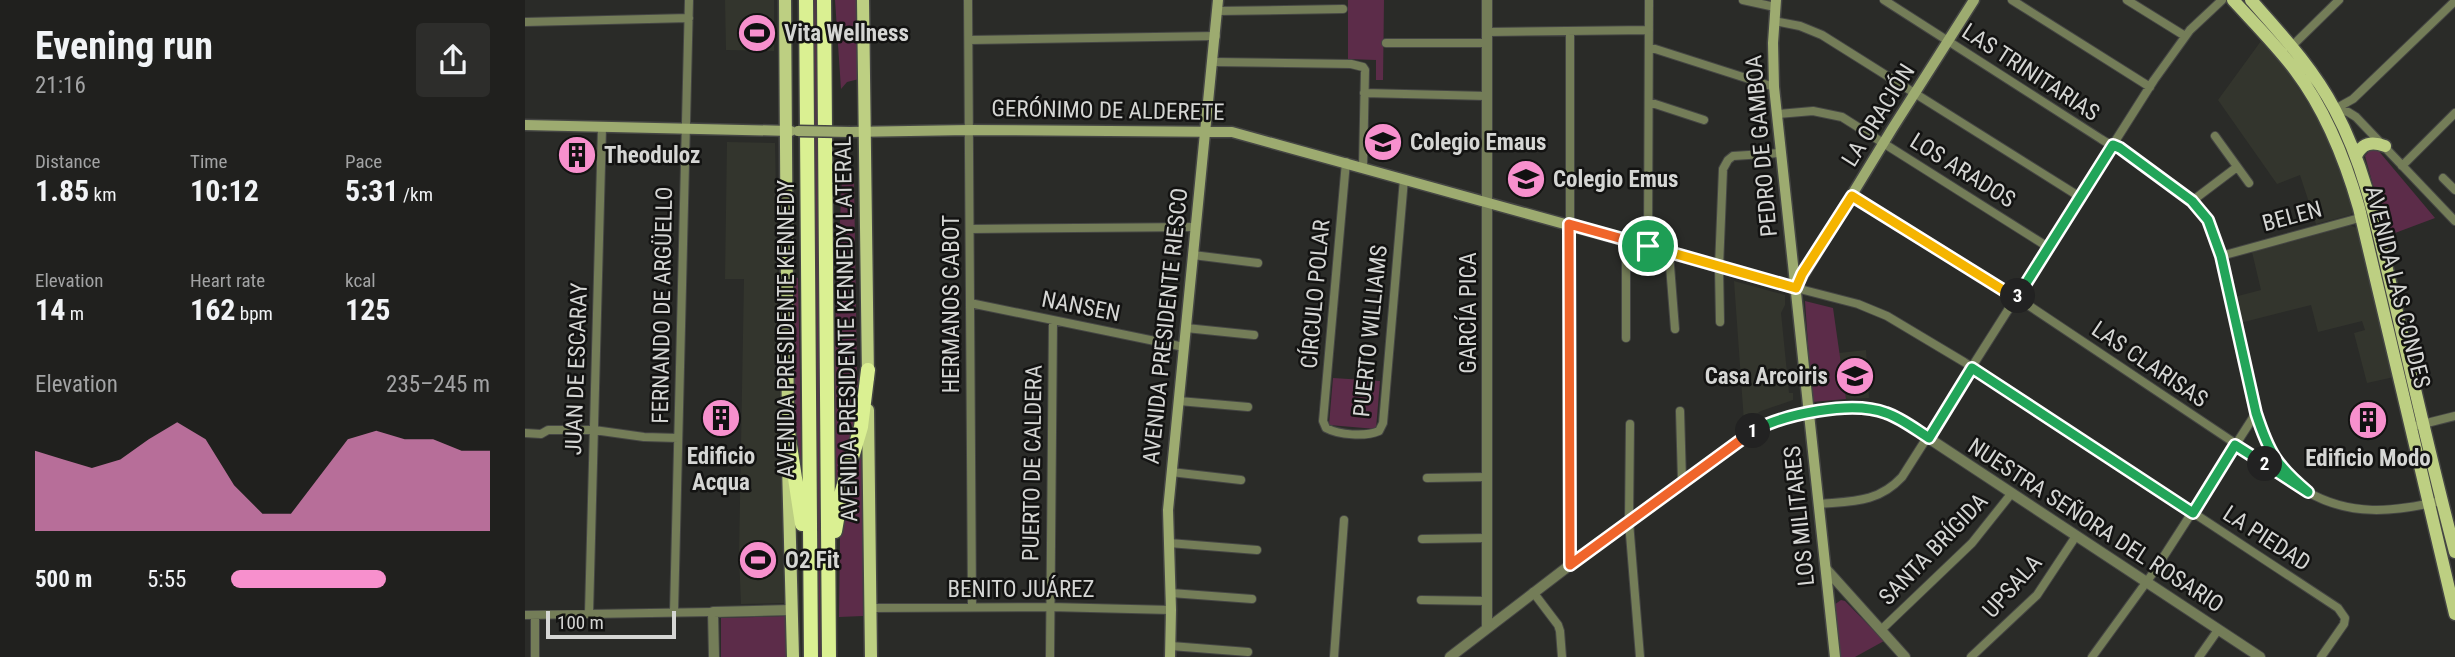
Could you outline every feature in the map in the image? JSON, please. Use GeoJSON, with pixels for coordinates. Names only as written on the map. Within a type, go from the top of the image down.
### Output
{"type":"FeatureCollection","features":[{"type":"Feature","properties":{"kind":"highway","name":"AVENIDA PRESIDENTE KENNEDY"},"geometry":{"type":"LineString","coordinates":[[806,0],[811,657]]}},
{"type":"Feature","properties":{"kind":"highway","name":"AVENIDA PRESIDENTE KENNEDY"},"geometry":{"type":"LineString","coordinates":[[824,0],[829,657]]}},
{"type":"Feature","properties":{"kind":"highway"},"geometry":{"type":"LineString","coordinates":[[828,602],[837,515],[861,427],[868,370]]}},
{"type":"Feature","properties":{"kind":"highway"},"geometry":{"type":"LineString","coordinates":[[788,432],[810,590]]}},
{"type":"Feature","properties":{"kind":"main road"},"geometry":{"type":"LineString","coordinates":[[785,0],[792,131],[788,432],[793,657]]}},
{"type":"Feature","properties":{"kind":"main road","name":"AVENIDA PRESIDENTE KENNEDY LATERAL"},"geometry":{"type":"LineString","coordinates":[[863,0],[871,657]]}},
{"type":"Feature","properties":{"kind":"main road","name":"LA ORACIÓN"},"geometry":{"type":"LineString","coordinates":[[1796,288],[1802,274],[1974,0]]}},
{"type":"Feature","properties":{"kind":"main road","name":"AVENIDA LAS CONDES"},"geometry":{"type":"LineString","coordinates":[[2233,0],[2290,63],[2323,113],[2367,215]]}},
{"type":"Feature","properties":{"kind":"main road","name":"AVENIDA LAS CONDES"},"geometry":{"type":"LineString","coordinates":[[2251,0],[2292,46],[2315,77],[2335,110],[2356,156],[2367,215],[2416,425],[2428,504],[2451,575],[2455,614]]}},
{"type":"Feature","properties":{"kind":"main road","name":"PEDRO DE GAMBOA"},"geometry":{"type":"LineString","coordinates":[[1775,3],[1775,87],[1796,288]]}},
{"type":"Feature","properties":{"kind":"main road","name":"AVENIDA PRESIDENTE RIESCO"},"geometry":{"type":"LineString","coordinates":[[1170,651],[1171,593],[1167,519],[1218,5]]}},
{"type":"Feature","properties":{"kind":"main road","name":"GERÓNIMO DE ALDERETE"},"geometry":{"type":"LineString","coordinates":[[525,125],[850,132],[1206,131],[1243,134],[1796,288]]}},
{"type":"Feature","properties":{"kind":"main road"},"geometry":{"type":"LineString","coordinates":[[2356,156],[2366,145],[2385,146]]}},
{"type":"Feature","properties":{"kind":"main road","name":"LOS MILITARES"},"geometry":{"type":"LineString","coordinates":[[1796,288],[1835,657]]}},
{"type":"Feature","properties":{"kind":"main road","name":"AVENIDA LAS CONDES"},"geometry":{"type":"LineString","coordinates":[[2416,425],[2455,552]]}},
{"type":"Feature","properties":{"kind":"street","name":"FERNANDO DE ARGÜELLO"},"geometry":{"type":"LineString","coordinates":[[674,612],[689,0]]}},
{"type":"Feature","properties":{"kind":"street","name":"HERMANOS CABOT"},"geometry":{"type":"LineString","coordinates":[[968,0],[972,607]]}},
{"type":"Feature","properties":{"kind":"street","name":"GARCÍA PICA"},"geometry":{"type":"LineString","coordinates":[[1487,0],[1487,626]]}},
{"type":"Feature","properties":{"kind":"street"},"geometry":{"type":"LineString","coordinates":[[1648,246],[1649,0]]}},
{"type":"Feature","properties":{"kind":"street"},"geometry":{"type":"LineString","coordinates":[[1743,0],[1775,3]]}},
{"type":"Feature","properties":{"kind":"street","name":"LAS TRINITARIAS"},"geometry":{"type":"LineString","coordinates":[[1884,0],[2113,145],[2192,201],[2208,220],[2221,256],[2256,413],[2274,458],[2283,471],[2308,492]]}},
{"type":"Feature","properties":{"kind":"street"},"geometry":{"type":"LineString","coordinates":[[2012,0],[2150,87]]}},
{"type":"Feature","properties":{"kind":"street"},"geometry":{"type":"LineString","coordinates":[[2127,0],[2185,36]]}},
{"type":"Feature","properties":{"kind":"street"},"geometry":{"type":"LineString","coordinates":[[1819,504],[1863,500],[1886,492],[1902,477],[2150,87],[2185,36],[2221,0]]}},
{"type":"Feature","properties":{"kind":"street"},"geometry":{"type":"LineString","coordinates":[[2292,46],[2339,0]]}},
{"type":"Feature","properties":{"kind":"street"},"geometry":{"type":"LineString","coordinates":[[2335,110],[2353,99],[2455,1]]}},
{"type":"Feature","properties":{"kind":"street"},"geometry":{"type":"LineString","coordinates":[[1218,5],[1343,9]]}},
{"type":"Feature","properties":{"kind":"street"},"geometry":{"type":"LineString","coordinates":[[525,22],[689,18]]}},
{"type":"Feature","properties":{"kind":"street"},"geometry":{"type":"LineString","coordinates":[[1774,21],[1800,26],[1822,35],[2080,197]]}},
{"type":"Feature","properties":{"kind":"street"},"geometry":{"type":"LineString","coordinates":[[1487,32],[1649,30]]}},
{"type":"Feature","properties":{"kind":"street"},"geometry":{"type":"LineString","coordinates":[[1570,31],[1570,565]]}},
{"type":"Feature","properties":{"kind":"street"},"geometry":{"type":"LineString","coordinates":[[969,40],[1216,36]]}},
{"type":"Feature","properties":{"kind":"street"},"geometry":{"type":"LineString","coordinates":[[1386,43],[1487,43]]}},
{"type":"Feature","properties":{"kind":"street"},"geometry":{"type":"LineString","coordinates":[[1649,47],[1775,87]]}},
{"type":"Feature","properties":{"kind":"street"},"geometry":{"type":"LineString","coordinates":[[1213,62],[1351,64],[1363,67],[1363,167]]}},
{"type":"Feature","properties":{"kind":"street"},"geometry":{"type":"LineString","coordinates":[[1364,93],[1487,96]]}},
{"type":"Feature","properties":{"kind":"street"},"geometry":{"type":"LineString","coordinates":[[1649,102],[1704,120]]}},
{"type":"Feature","properties":{"kind":"street"},"geometry":{"type":"LineString","coordinates":[[2335,110],[2348,112],[2356,117],[2453,215]]}},
{"type":"Feature","properties":{"kind":"street","name":"LOS ARADOS"},"geometry":{"type":"LineString","coordinates":[[1777,114],[1826,113],[1842,117],[2048,247]]}},
{"type":"Feature","properties":{"kind":"street"},"geometry":{"type":"LineString","coordinates":[[2403,166],[2455,113]]}},
{"type":"Feature","properties":{"kind":"street","name":"JUAN DE ESCARAY"},"geometry":{"type":"LineString","coordinates":[[589,613],[602,127]]}},
{"type":"Feature","properties":{"kind":"street"},"geometry":{"type":"LineString","coordinates":[[2215,136],[2249,183]]}},
{"type":"Feature","properties":{"kind":"street"},"geometry":{"type":"LineString","coordinates":[[1720,322],[1723,169],[1733,156],[1781,153]]}},
{"type":"Feature","properties":{"kind":"street","name":"CÍRCULO POLAR"},"geometry":{"type":"LineString","coordinates":[[1326,428],[1322,421],[1346,162]]}},
{"type":"Feature","properties":{"kind":"street"},"geometry":{"type":"LineString","coordinates":[[2192,201],[2237,167]]}},
{"type":"Feature","properties":{"kind":"street"},"geometry":{"type":"LineString","coordinates":[[2443,178],[2455,190]]}},
{"type":"Feature","properties":{"kind":"street","name":"PUERTO WILLIAMS"},"geometry":{"type":"LineString","coordinates":[[1326,428],[1333,432],[1372,434],[1379,431],[1383,423],[1404,179]]}},
{"type":"Feature","properties":{"kind":"street","name":"LAS CLARISAS"},"geometry":{"type":"LineString","coordinates":[[1852,196],[2016,298],[2235,445],[2323,500],[2366,511],[2387,511],[2441,501]]}},
{"type":"Feature","properties":{"kind":"street","name":"BELEN"},"geometry":{"type":"LineString","coordinates":[[2221,256],[2367,215]]}},
{"type":"Feature","properties":{"kind":"street"},"geometry":{"type":"LineString","coordinates":[[970,229],[1196,227]]}},
{"type":"Feature","properties":{"kind":"street"},"geometry":{"type":"LineString","coordinates":[[1626,240],[1626,338]]}},
{"type":"Feature","properties":{"kind":"street"},"geometry":{"type":"LineString","coordinates":[[1669,253],[1675,330]]}},
{"type":"Feature","properties":{"kind":"street"},"geometry":{"type":"LineString","coordinates":[[1193,255],[1258,263]]}},
{"type":"Feature","properties":{"kind":"street","name":"LA PIEDAD"},"geometry":{"type":"LineString","coordinates":[[1796,288],[1858,304],[1881,313],[1972,368],[2338,608],[2345,618],[2344,624],[2321,657]]}},
{"type":"Feature","properties":{"kind":"street","name":"NANSEN"},"geometry":{"type":"LineString","coordinates":[[970,303],[1184,347]]}},
{"type":"Feature","properties":{"kind":"street","name":"PUERTO DE CALDERA"},"geometry":{"type":"LineString","coordinates":[[1050,657],[1053,320]]}},
{"type":"Feature","properties":{"kind":"street"},"geometry":{"type":"LineString","coordinates":[[1186,328],[1254,335]]}},
{"type":"Feature","properties":{"kind":"street"},"geometry":{"type":"LineString","coordinates":[[1179,401],[1248,407]]}},
{"type":"Feature","properties":{"kind":"street","name":"NUESTRA SEÑORA DEL ROSARIO"},"geometry":{"type":"LineString","coordinates":[[1450,657],[1487,626],[1682,481],[1765,424],[1809,412],[1869,408],[1895,416],[2260,657]]}},
{"type":"Feature","properties":{"kind":"street"},"geometry":{"type":"LineString","coordinates":[[1680,411],[1682,481]]}},
{"type":"Feature","properties":{"kind":"street"},"geometry":{"type":"LineString","coordinates":[[2092,657],[2147,582],[2256,413]]}},
{"type":"Feature","properties":{"kind":"street"},"geometry":{"type":"LineString","coordinates":[[2416,425],[2455,416]]}},
{"type":"Feature","properties":{"kind":"street"},"geometry":{"type":"LineString","coordinates":[[1630,424],[1629,522],[1640,657]]}},
{"type":"Feature","properties":{"kind":"street"},"geometry":{"type":"LineString","coordinates":[[525,433],[594,430],[644,437],[678,438]]}},
{"type":"Feature","properties":{"kind":"street"},"geometry":{"type":"LineString","coordinates":[[1171,472],[1241,480]]}},
{"type":"Feature","properties":{"kind":"street"},"geometry":{"type":"LineString","coordinates":[[1427,478],[1487,477]]}},
{"type":"Feature","properties":{"kind":"street","name":"SANTA BRÍGIDA"},"geometry":{"type":"LineString","coordinates":[[1881,630],[1977,538],[2011,494]]}},
{"type":"Feature","properties":{"kind":"street"},"geometry":{"type":"LineString","coordinates":[[1334,657],[1344,520]]}},
{"type":"Feature","properties":{"kind":"street","name":"UPSALA"},"geometry":{"type":"LineString","coordinates":[[1971,657],[2037,595],[2076,536]]}},
{"type":"Feature","properties":{"kind":"street"},"geometry":{"type":"LineString","coordinates":[[1422,539],[1487,538]]}},
{"type":"Feature","properties":{"kind":"street"},"geometry":{"type":"LineString","coordinates":[[1169,543],[1257,550]]}},
{"type":"Feature","properties":{"kind":"street"},"geometry":{"type":"LineString","coordinates":[[1826,569],[1905,657]]}},
{"type":"Feature","properties":{"kind":"street"},"geometry":{"type":"LineString","coordinates":[[1533,592],[1560,631],[1562,657]]}},
{"type":"Feature","properties":{"kind":"street"},"geometry":{"type":"LineString","coordinates":[[1171,593],[1252,599]]}},
{"type":"Feature","properties":{"kind":"street"},"geometry":{"type":"LineString","coordinates":[[1421,600],[1487,601]]}},
{"type":"Feature","properties":{"kind":"street","name":"BENITO JUÁREZ"},"geometry":{"type":"LineString","coordinates":[[871,608],[1050,607],[1171,610]]}},
{"type":"Feature","properties":{"kind":"street"},"geometry":{"type":"LineString","coordinates":[[525,615],[790,610]]}},
{"type":"Feature","properties":{"kind":"street"},"geometry":{"type":"LineString","coordinates":[[713,612],[714,657]]}},
{"type":"Feature","properties":{"kind":"street"},"geometry":{"type":"LineString","coordinates":[[535,615],[535,657]]}},
{"type":"Feature","properties":{"kind":"street"},"geometry":{"type":"LineString","coordinates":[[2199,657],[2218,630]]}},
{"type":"Feature","properties":{"kind":"street"},"geometry":{"type":"LineString","coordinates":[[1170,651],[1248,652]]}},
{"type":"Feature","properties":{"kind":"shaded area"},"geometry":{"type":"Polygon","coordinates":[[[725,0],[774,0],[774,51],[726,50],[725,0]]]}},
{"type":"Feature","properties":{"kind":"shaded area"},"geometry":{"type":"Polygon","coordinates":[[[813,0],[817,0],[822,657],[817,657],[813,0]]]}},
{"type":"Feature","properties":{"kind":"shaded area"},"geometry":{"type":"Polygon","coordinates":[[[835,0],[859,0],[859,79],[847,82],[841,89],[835,0]]]}},
{"type":"Feature","properties":{"kind":"shaded area"},"geometry":{"type":"Polygon","coordinates":[[[1348,0],[1384,0],[1383,80],[1376,80],[1376,60],[1348,59],[1348,0]]]}},
{"type":"Feature","properties":{"kind":"shaded area"},"geometry":{"type":"Polygon","coordinates":[[[2261,41],[2287,70],[2326,132],[2354,211],[2350,215],[2316,224],[2300,175],[2277,184],[2218,100],[2261,41]]]}},
{"type":"Feature","properties":{"kind":"shaded area"},"geometry":{"type":"Polygon","coordinates":[[[727,142],[775,143],[784,603],[741,604],[739,556],[744,279],[725,279],[727,142]]]}},
{"type":"Feature","properties":{"kind":"shaded area"},"geometry":{"type":"Polygon","coordinates":[[[2372,148],[2377,149],[2435,218],[2387,236],[2365,156],[2372,148]]]}},
{"type":"Feature","properties":{"kind":"shaded area"},"geometry":{"type":"Polygon","coordinates":[[[842,178],[854,178],[857,373],[860,406],[854,439],[835,504],[834,349],[842,178]]]}},
{"type":"Feature","properties":{"kind":"shaded area"},"geometry":{"type":"Polygon","coordinates":[[[2349,225],[2357,228],[2394,377],[2367,383],[2354,333],[2365,330],[2362,321],[2318,332],[2311,305],[2240,323],[2234,297],[2261,290],[2252,252],[2349,225]]]}},
{"type":"Feature","properties":{"kind":"shaded area"},"geometry":{"type":"Polygon","coordinates":[[[794,277],[798,278],[802,477],[794,440],[794,277]]]}},
{"type":"Feature","properties":{"kind":"shaded area"},"geometry":{"type":"Polygon","coordinates":[[[1734,281],[1785,295],[1785,305],[1781,313],[1789,393],[1793,393],[1793,400],[1761,411],[1744,422],[1734,281]]]}},
{"type":"Feature","properties":{"kind":"shaded area"},"geometry":{"type":"Polygon","coordinates":[[[1805,301],[1833,308],[1846,399],[1812,402],[1805,301]]]}},
{"type":"Feature","properties":{"kind":"shaded area","name":"Casa Arcoiris"},"geometry":{"type":"Polygon","coordinates":[[[1866,350],[1869,398],[1846,399],[1839,353],[1866,350]]]}},
{"type":"Feature","properties":{"kind":"shaded area"},"geometry":{"type":"Polygon","coordinates":[[[1333,378],[1380,381],[1376,429],[1329,425],[1333,378]]]}},
{"type":"Feature","properties":{"kind":"shaded area"},"geometry":{"type":"Polygon","coordinates":[[[862,446],[863,616],[839,617],[840,536],[862,446]]]}},
{"type":"Feature","properties":{"kind":"shaded area"},"geometry":{"type":"Polygon","coordinates":[[[1841,600],[1884,641],[1855,657],[1839,657],[1834,605],[1841,600]]]}},
{"type":"Feature","properties":{"kind":"shaded area"},"geometry":{"type":"Polygon","coordinates":[[[788,616],[789,657],[721,657],[721,618],[788,616]]]}},
{"type":"Feature","properties":{"kind":"place","name":"Vita Wellness"},"geometry":{"type":"Point","coordinates":[757,33]}},
{"type":"Feature","properties":{"kind":"place","name":"Colegio Emaus"},"geometry":{"type":"Point","coordinates":[1383,142]}},
{"type":"Feature","properties":{"kind":"place","name":"Theoduloz"},"geometry":{"type":"Point","coordinates":[577,155]}},
{"type":"Feature","properties":{"kind":"place","name":"Colegio Emus"},"geometry":{"type":"Point","coordinates":[1526,179]}},
{"type":"Feature","properties":{"kind":"place","name":"Casa Arcoiris"},"geometry":{"type":"Point","coordinates":[1855,376]}},
{"type":"Feature","properties":{"kind":"place","name":"Edificio Acqua"},"geometry":{"type":"Point","coordinates":[721,418]}},
{"type":"Feature","properties":{"kind":"place","name":"Edificio Modo"},"geometry":{"type":"Point","coordinates":[2368,420]}},
{"type":"Feature","properties":{"kind":"place","name":"O2 Fit"},"geometry":{"type":"Point","coordinates":[758,560]}},
{"type":"Feature","properties":{"kind":"route"},"geometry":{"type":"LineString","coordinates":[[2113,145],[2181,192],[2208,220],[2221,256],[2263,434],[2269,450],[2283,471],[2308,492],[2235,445],[2193,513],[1972,368],[1929,438],[1895,416],[1869,408],[1797,413],[1781,418],[1765,424],[1724,450],[1570,565],[1569,224],[1648,246],[1796,288],[1802,274],[1852,196],[2016,298],[2113,145]]}}]}
